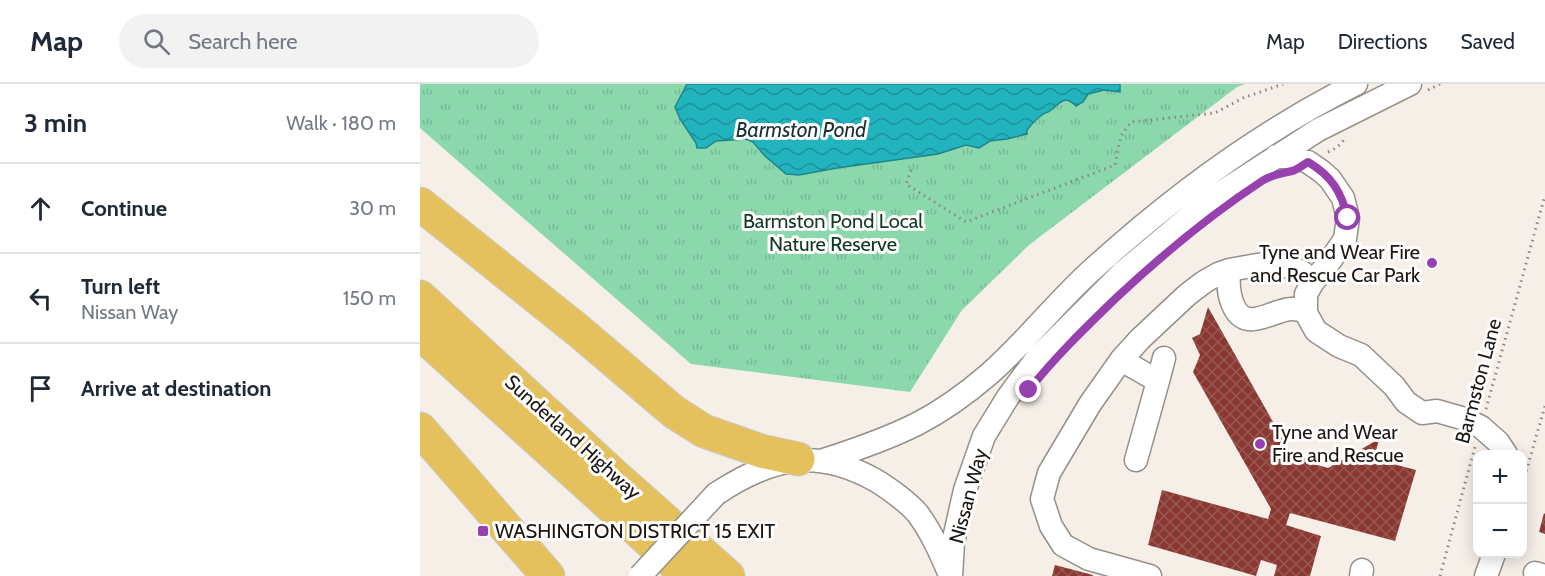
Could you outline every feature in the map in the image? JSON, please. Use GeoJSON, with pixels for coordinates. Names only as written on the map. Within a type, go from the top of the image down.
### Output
{"type":"FeatureCollection","features":[{"type":"Feature","properties":{"kind":"highway"},"geometry":{"type":"LineString","coordinates":[[420,204],[580,332],[674,412],[704,431],[761,451],[811,460]]}},
{"type":"Feature","properties":{"kind":"highway","name":"Sunderland Highway"},"geometry":{"type":"LineString","coordinates":[[420,297],[617,478],[728,576]]}},
{"type":"Feature","properties":{"kind":"highway","name":"Sunderland Highway"},"geometry":{"type":"LineString","coordinates":[[420,333],[688,576]]}},
{"type":"Feature","properties":{"kind":"highway"},"geometry":{"type":"LineString","coordinates":[[420,429],[548,576]]}},
{"type":"Feature","properties":{"kind":"street"},"geometry":{"type":"LineString","coordinates":[[640,576],[716,494],[738,479],[768,466],[811,460],[859,448],[917,424],[952,402],[988,375],[1092,270],[1178,196],[1253,143],[1356,84]]}},
{"type":"Feature","properties":{"kind":"street","name":"Nissan Way"},"geometry":{"type":"LineString","coordinates":[[951,576],[953,543],[965,490],[984,436],[1008,397],[1037,358],[1122,273],[1208,201],[1318,130],[1415,89]]}},
{"type":"Feature","properties":{"kind":"street"},"geometry":{"type":"LineString","coordinates":[[1276,156],[1299,159],[1321,171],[1330,179],[1343,198],[1348,218],[1345,239],[1306,294],[1306,313]]}},
{"type":"Feature","properties":{"kind":"street"},"geometry":{"type":"LineString","coordinates":[[1149,576],[1089,559],[1063,545],[1051,526],[1042,499],[1049,473],[1065,444],[1121,360],[1140,339],[1204,282],[1229,270],[1263,264],[1284,266],[1316,278]]}},
{"type":"Feature","properties":{"kind":"street"},"geometry":{"type":"LineString","coordinates":[[1229,270],[1228,284],[1232,303],[1237,312],[1246,319],[1257,319],[1290,308],[1301,309],[1306,313],[1316,331],[1339,346],[1361,355],[1394,386],[1406,402],[1422,413],[1437,411],[1465,419],[1480,427],[1498,442],[1503,450]]}},
{"type":"Feature","properties":{"kind":"street"},"geometry":{"type":"LineString","coordinates":[[1137,460],[1164,358]]}},
{"type":"Feature","properties":{"kind":"street"},"geometry":{"type":"LineString","coordinates":[[1121,360],[1158,381]]}},
{"type":"Feature","properties":{"kind":"street"},"geometry":{"type":"LineString","coordinates":[[811,460],[859,471],[886,486],[917,513],[936,544],[951,576]]}},
{"type":"Feature","properties":{"kind":"street"},"geometry":{"type":"LineString","coordinates":[[1486,576],[1493,558]]}},
{"type":"Feature","properties":{"kind":"path"},"geometry":{"type":"LineString","coordinates":[[911,170],[906,184],[966,222],[1115,165],[1121,136],[1131,122],[1215,113],[1243,98],[1283,84]]}},
{"type":"Feature","properties":{"kind":"path"},"geometry":{"type":"LineString","coordinates":[[1415,89],[1440,84]]}},
{"type":"Feature","properties":{"kind":"path"},"geometry":{"type":"LineString","coordinates":[[1308,162],[1336,148],[1348,134]]}},
{"type":"Feature","properties":{"kind":"path","name":"Barmston Lane"},"geometry":{"type":"LineString","coordinates":[[1440,576],[1545,195]]}},
{"type":"Feature","properties":{"kind":"path"},"geometry":{"type":"LineString","coordinates":[[1527,469],[1545,406]]}},
{"type":"Feature","properties":{"kind":"green space","name":"Barmston Pond Local Nature Reserve"},"geometry":{"type":"Polygon","coordinates":[[[420,84],[1245,84],[1237,87],[1029,245],[962,310],[910,392],[691,364],[420,128],[420,84]]]}},
{"type":"Feature","properties":{"kind":"water","name":"Barmston Pond"},"geometry":{"type":"Polygon","coordinates":[[[687,84],[1120,84],[1120,92],[1104,90],[1088,94],[1083,102],[1076,106],[1072,102],[1063,101],[1036,120],[1027,130],[1027,134],[990,141],[979,148],[966,145],[938,154],[799,175],[786,174],[753,142],[746,139],[716,141],[706,148],[697,148],[675,107],[687,84]]]}},
{"type":"Feature","properties":{"kind":"building","name":"Tyne and Wear Fire and Rescue"},"geometry":{"type":"Polygon","coordinates":[[[1208,307],[1289,450],[1287,455],[1299,454],[1304,456],[1307,462],[1328,468],[1379,439],[1374,459],[1416,470],[1395,541],[1290,513],[1286,525],[1321,536],[1310,576],[1274,576],[1277,565],[1261,560],[1256,576],[1148,545],[1162,490],[1268,519],[1271,509],[1193,372],[1200,355],[1192,338],[1200,334],[1208,307]]]}},
{"type":"Feature","properties":{"kind":"building"},"geometry":{"type":"Polygon","coordinates":[[[1545,514],[1545,534],[1539,532],[1545,514]]]}},
{"type":"Feature","properties":{"kind":"building"},"geometry":{"type":"Polygon","coordinates":[[[1055,565],[1093,575],[1093,576],[1052,576],[1055,565]]]}},
{"type":"Feature","properties":{"kind":"place","name":"Tyne and Wear Fire and Rescue Car Park"},"geometry":{"type":"Point","coordinates":[1432,263]}},
{"type":"Feature","properties":{"kind":"place","name":"Tyne and Wear Fire and Rescue"},"geometry":{"type":"Point","coordinates":[1260,444]}},
{"type":"Feature","properties":{"kind":"place","name":"WASHINGTON DISTRICT 15 EXIT"},"geometry":{"type":"Point","coordinates":[483,531]}},
{"type":"Feature","properties":{"kind":"route"},"geometry":{"type":"LineString","coordinates":[[1029,390],[1057,357],[1139,277],[1207,219],[1264,179],[1275,174],[1293,171],[1308,162],[1330,179],[1343,198],[1348,218]]}}]}
